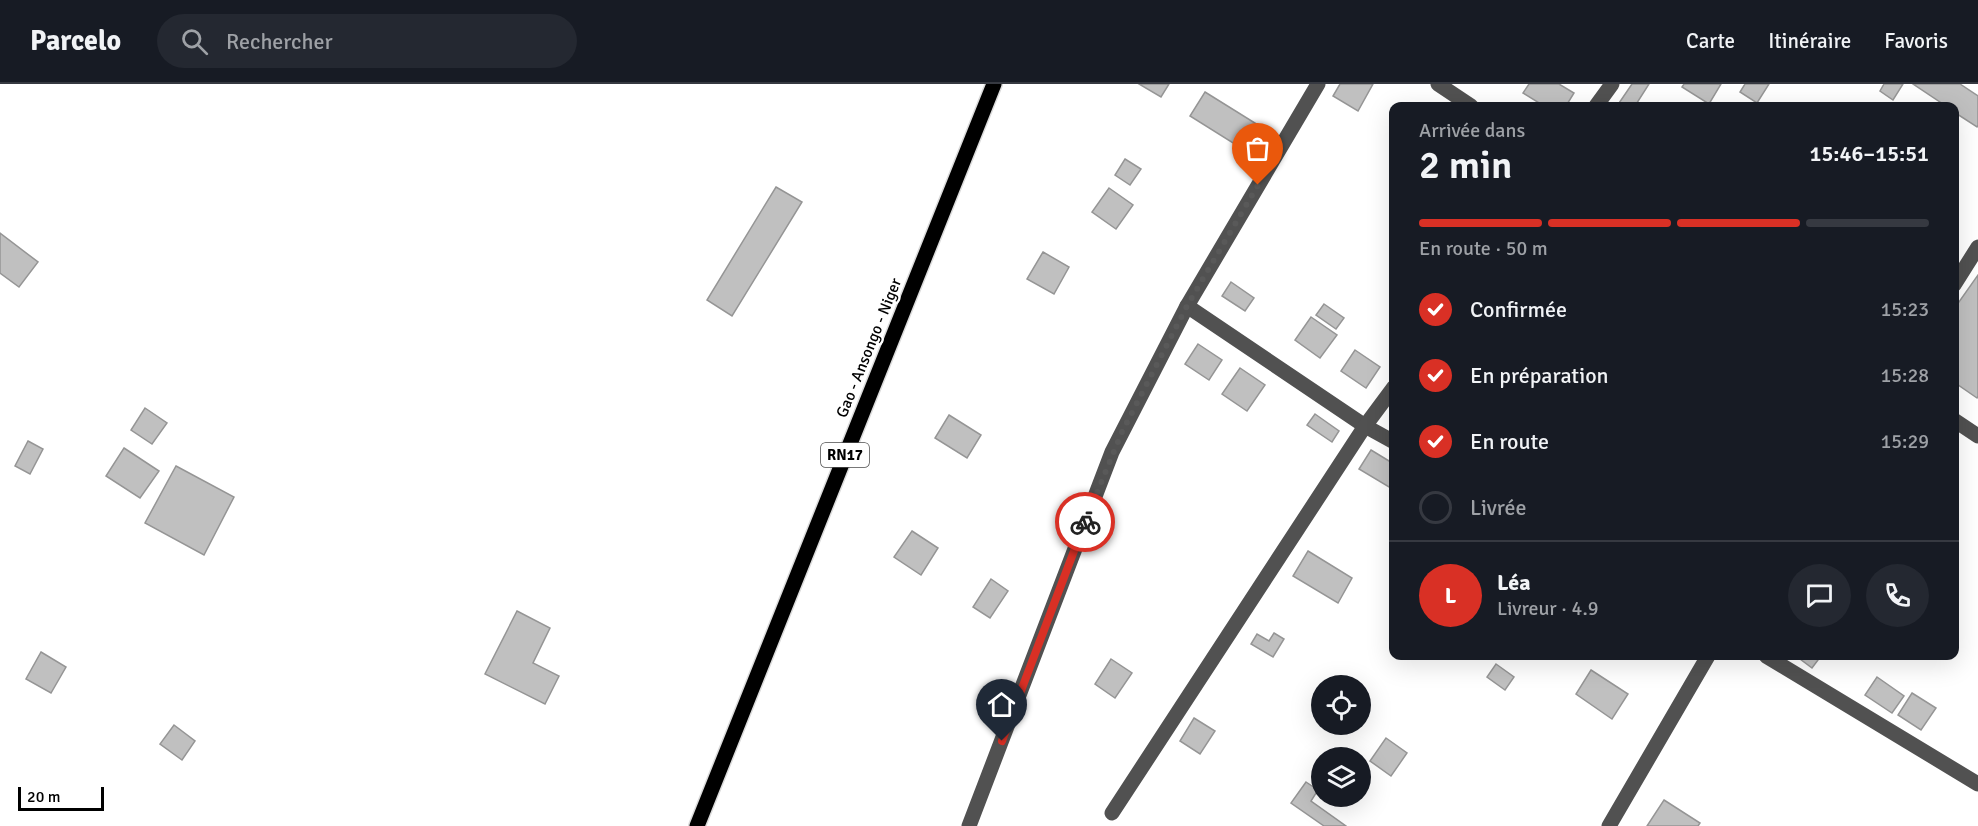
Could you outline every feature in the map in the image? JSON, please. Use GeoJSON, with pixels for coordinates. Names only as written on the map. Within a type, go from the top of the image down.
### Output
{"type":"FeatureCollection","features":[{"type":"Feature","properties":{"kind":"main road","name":"Gao - Ansongo - Niger"},"geometry":{"type":"LineString","coordinates":[[697,826],[994,84]]}},
{"type":"Feature","properties":{"kind":"street"},"geometry":{"type":"LineString","coordinates":[[969,826],[1112,452],[1187,306],[1318,84]]}},
{"type":"Feature","properties":{"kind":"street"},"geometry":{"type":"LineString","coordinates":[[1438,84],[1465,102]]}},
{"type":"Feature","properties":{"kind":"street"},"geometry":{"type":"LineString","coordinates":[[1599,102],[1612,84]]}},
{"type":"Feature","properties":{"kind":"street"},"geometry":{"type":"LineString","coordinates":[[1959,277],[1978,248]]}},
{"type":"Feature","properties":{"kind":"street"},"geometry":{"type":"LineString","coordinates":[[1187,306],[1365,426],[1389,439]]}},
{"type":"Feature","properties":{"kind":"street"},"geometry":{"type":"LineString","coordinates":[[1112,813],[1365,426],[1389,394]]}},
{"type":"Feature","properties":{"kind":"street"},"geometry":{"type":"LineString","coordinates":[[1959,423],[1978,435]]}},
{"type":"Feature","properties":{"kind":"street"},"geometry":{"type":"LineString","coordinates":[[1609,826],[1706,660]]}},
{"type":"Feature","properties":{"kind":"street"},"geometry":{"type":"LineString","coordinates":[[1773,660],[1978,784]]}},
{"type":"Feature","properties":{"kind":"building"},"geometry":{"type":"Polygon","coordinates":[[[1139,84],[1169,84],[1161,97],[1139,84]]]}},
{"type":"Feature","properties":{"kind":"building"},"geometry":{"type":"Polygon","coordinates":[[[1340,84],[1373,84],[1358,111],[1333,96],[1340,84]]]}},
{"type":"Feature","properties":{"kind":"building"},"geometry":{"type":"Polygon","coordinates":[[[1529,84],[1559,84],[1574,93],[1568,102],[1538,102],[1523,93],[1529,84]]]}},
{"type":"Feature","properties":{"kind":"building"},"geometry":{"type":"Polygon","coordinates":[[[1632,84],[1649,84],[1638,102],[1620,102],[1632,84]]]}},
{"type":"Feature","properties":{"kind":"building"},"geometry":{"type":"Polygon","coordinates":[[[1684,84],[1721,84],[1710,102],[1706,102],[1682,87],[1684,84]]]}},
{"type":"Feature","properties":{"kind":"building"},"geometry":{"type":"Polygon","coordinates":[[[1745,84],[1769,84],[1758,102],[1740,92],[1745,84]]]}},
{"type":"Feature","properties":{"kind":"building"},"geometry":{"type":"Polygon","coordinates":[[[1884,84],[1903,84],[1893,100],[1880,91],[1884,84]]]}},
{"type":"Feature","properties":{"kind":"building"},"geometry":{"type":"Polygon","coordinates":[[[1913,84],[1960,84],[1978,96],[1977,127],[1959,115],[1959,102],[1940,102],[1913,84]]]}},
{"type":"Feature","properties":{"kind":"building"},"geometry":{"type":"Polygon","coordinates":[[[1205,92],[1263,128],[1249,153],[1190,116],[1205,92]]]}},
{"type":"Feature","properties":{"kind":"building"},"geometry":{"type":"Polygon","coordinates":[[[1125,159],[1141,169],[1130,185],[1115,175],[1125,159]]]}},
{"type":"Feature","properties":{"kind":"building"},"geometry":{"type":"Polygon","coordinates":[[[776,187],[802,202],[732,316],[707,300],[776,187]]]}},
{"type":"Feature","properties":{"kind":"building"},"geometry":{"type":"Polygon","coordinates":[[[1109,188],[1133,205],[1116,229],[1092,212],[1109,188]]]}},
{"type":"Feature","properties":{"kind":"building"},"geometry":{"type":"Polygon","coordinates":[[[0,233],[38,262],[19,287],[0,273],[0,233]]]}},
{"type":"Feature","properties":{"kind":"building"},"geometry":{"type":"Polygon","coordinates":[[[1043,252],[1069,267],[1054,294],[1027,279],[1043,252]]]}},
{"type":"Feature","properties":{"kind":"building"},"geometry":{"type":"Polygon","coordinates":[[[1978,275],[1977,398],[1959,385],[1959,302],[1978,275]]]}},
{"type":"Feature","properties":{"kind":"building"},"geometry":{"type":"Polygon","coordinates":[[[1231,282],[1254,298],[1245,311],[1222,296],[1231,282]]]}},
{"type":"Feature","properties":{"kind":"building"},"geometry":{"type":"Polygon","coordinates":[[[1324,304],[1344,318],[1336,329],[1316,315],[1324,304]]]}},
{"type":"Feature","properties":{"kind":"building"},"geometry":{"type":"Polygon","coordinates":[[[1311,317],[1337,335],[1320,358],[1295,340],[1311,317]]]}},
{"type":"Feature","properties":{"kind":"building"},"geometry":{"type":"Polygon","coordinates":[[[1198,344],[1222,360],[1209,380],[1185,364],[1198,344]]]}},
{"type":"Feature","properties":{"kind":"building"},"geometry":{"type":"Polygon","coordinates":[[[1355,350],[1380,367],[1366,388],[1341,371],[1355,350]]]}},
{"type":"Feature","properties":{"kind":"building"},"geometry":{"type":"Polygon","coordinates":[[[1240,368],[1265,385],[1247,411],[1222,394],[1240,368]]]}},
{"type":"Feature","properties":{"kind":"building"},"geometry":{"type":"Polygon","coordinates":[[[145,408],[167,423],[152,444],[131,430],[145,408]]]}},
{"type":"Feature","properties":{"kind":"building"},"geometry":{"type":"Polygon","coordinates":[[[1315,414],[1339,431],[1332,442],[1307,425],[1315,414]]]}},
{"type":"Feature","properties":{"kind":"building"},"geometry":{"type":"Polygon","coordinates":[[[949,415],[981,435],[967,458],[935,438],[949,415]]]}},
{"type":"Feature","properties":{"kind":"building"},"geometry":{"type":"Polygon","coordinates":[[[28,441],[43,449],[30,474],[15,466],[28,441]]]}},
{"type":"Feature","properties":{"kind":"building"},"geometry":{"type":"Polygon","coordinates":[[[124,448],[159,471],[140,498],[106,476],[124,448]]]}},
{"type":"Feature","properties":{"kind":"building"},"geometry":{"type":"Polygon","coordinates":[[[1371,450],[1389,461],[1389,487],[1359,469],[1371,450]]]}},
{"type":"Feature","properties":{"kind":"building"},"geometry":{"type":"Polygon","coordinates":[[[176,466],[234,497],[204,555],[145,523],[176,466]]]}},
{"type":"Feature","properties":{"kind":"building"},"geometry":{"type":"Polygon","coordinates":[[[912,531],[938,548],[921,575],[894,557],[912,531]]]}},
{"type":"Feature","properties":{"kind":"building"},"geometry":{"type":"Polygon","coordinates":[[[1308,551],[1352,578],[1338,603],[1293,576],[1308,551]]]}},
{"type":"Feature","properties":{"kind":"building"},"geometry":{"type":"Polygon","coordinates":[[[991,579],[1008,591],[990,618],[973,607],[991,579]]]}},
{"type":"Feature","properties":{"kind":"building"},"geometry":{"type":"Polygon","coordinates":[[[517,611],[550,628],[533,663],[559,676],[545,704],[485,674],[517,611]]]}},
{"type":"Feature","properties":{"kind":"building"},"geometry":{"type":"Polygon","coordinates":[[[1274,633],[1284,639],[1273,657],[1251,644],[1257,634],[1269,641],[1274,633]]]}},
{"type":"Feature","properties":{"kind":"building"},"geometry":{"type":"Polygon","coordinates":[[[41,652],[66,667],[51,693],[26,679],[41,652]]]}},
{"type":"Feature","properties":{"kind":"building"},"geometry":{"type":"Polygon","coordinates":[[[1111,659],[1132,673],[1115,698],[1095,684],[1111,659]]]}},
{"type":"Feature","properties":{"kind":"building"},"geometry":{"type":"Polygon","coordinates":[[[1801,660],[1818,660],[1812,668],[1801,660]]]}},
{"type":"Feature","properties":{"kind":"building"},"geometry":{"type":"Polygon","coordinates":[[[1496,664],[1514,677],[1505,690],[1487,677],[1496,664]]]}},
{"type":"Feature","properties":{"kind":"building"},"geometry":{"type":"Polygon","coordinates":[[[1591,670],[1628,694],[1612,719],[1576,694],[1591,670]]]}},
{"type":"Feature","properties":{"kind":"building"},"geometry":{"type":"Polygon","coordinates":[[[1877,677],[1904,696],[1892,713],[1865,695],[1877,677]]]}},
{"type":"Feature","properties":{"kind":"building"},"geometry":{"type":"Polygon","coordinates":[[[1912,693],[1936,708],[1921,730],[1898,715],[1912,693]]]}},
{"type":"Feature","properties":{"kind":"building"},"geometry":{"type":"Polygon","coordinates":[[[1194,718],[1215,731],[1200,754],[1180,741],[1194,718]]]}},
{"type":"Feature","properties":{"kind":"building"},"geometry":{"type":"Polygon","coordinates":[[[174,725],[195,741],[182,760],[160,744],[174,725]]]}},
{"type":"Feature","properties":{"kind":"building"},"geometry":{"type":"Polygon","coordinates":[[[1386,738],[1407,753],[1391,776],[1371,760],[1386,738]]]}},
{"type":"Feature","properties":{"kind":"building"},"geometry":{"type":"Polygon","coordinates":[[[1306,782],[1311,785],[1311,807],[1319,807],[1346,826],[1324,826],[1291,803],[1306,782]]]}},
{"type":"Feature","properties":{"kind":"building"},"geometry":{"type":"Polygon","coordinates":[[[1664,800],[1700,823],[1698,826],[1647,826],[1664,800]]]}},
{"type":"Feature","properties":{"kind":"way so far"},"geometry":{"type":"LineString","coordinates":[[1085,522],[1122,432],[1187,306],[1258,185]]}},
{"type":"Feature","properties":{"kind":"route"},"geometry":{"type":"LineString","coordinates":[[1002,741],[1085,522]]}}]}
